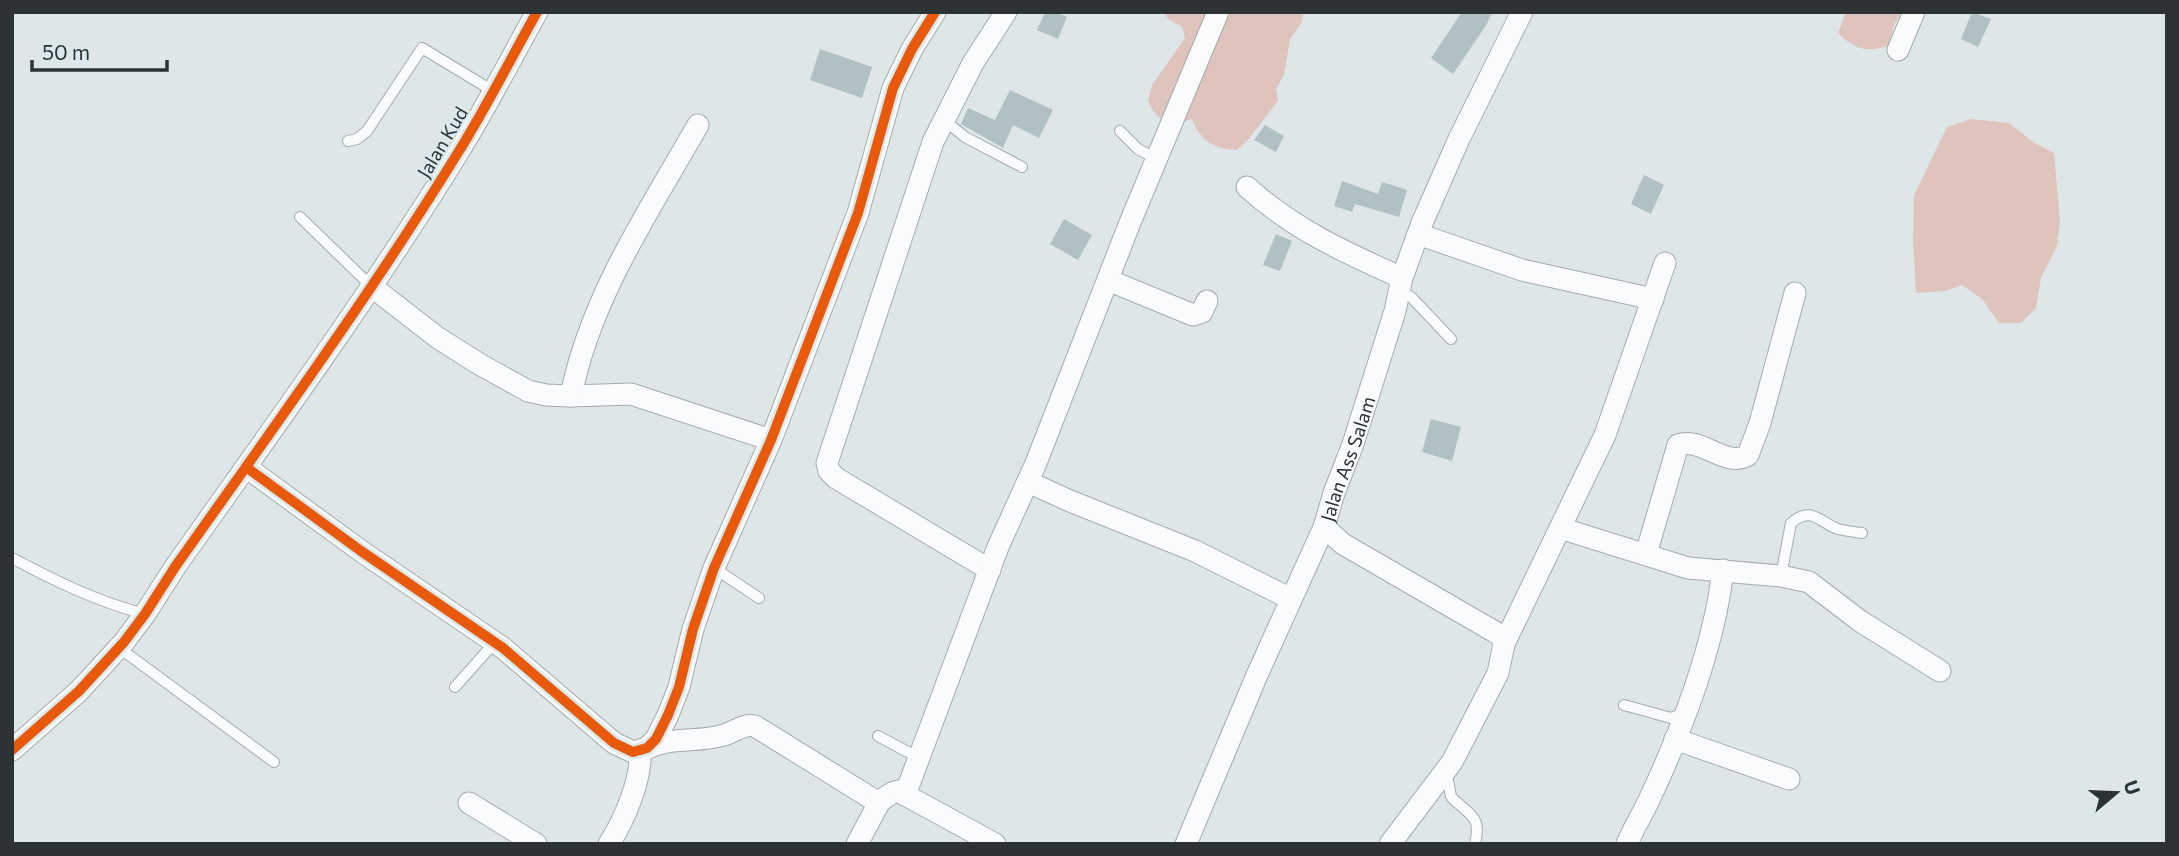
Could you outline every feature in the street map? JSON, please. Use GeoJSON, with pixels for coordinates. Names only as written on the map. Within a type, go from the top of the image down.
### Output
{"type":"FeatureCollection","features":[{"type":"Feature","properties":{"kind":"street"},"geometry":{"type":"LineString","coordinates":[[609,844],[636,786],[644,749],[656,739],[679,687],[693,629],[714,568],[771,440],[858,213],[893,88],[934,12]]}},
{"type":"Feature","properties":{"kind":"street"},"geometry":{"type":"LineString","coordinates":[[990,570],[836,478],[829,471],[827,463],[933,142],[973,63],[1006,12]]}},
{"type":"Feature","properties":{"kind":"street"},"geometry":{"type":"LineString","coordinates":[[905,795],[990,570],[1218,12]]}},
{"type":"Feature","properties":{"kind":"street","name":"Jalan Ass Salam"},"geometry":{"type":"LineString","coordinates":[[1504,644],[1501,636],[1343,544],[1324,527],[1353,444],[1418,234],[1459,139],[1522,12]]}},
{"type":"Feature","properties":{"kind":"street"},"geometry":{"type":"LineString","coordinates":[[1898,50],[1914,12]]}},
{"type":"Feature","properties":{"kind":"street","name":"Jalan Kud"},"geometry":{"type":"LineString","coordinates":[[12,750],[79,691],[145,614],[174,567],[371,286],[460,149],[535,13]]}},
{"type":"Feature","properties":{"kind":"street"},"geometry":{"type":"LineString","coordinates":[[571,396],[591,327],[609,286],[698,125]]}},
{"type":"Feature","properties":{"kind":"street"},"geometry":{"type":"LineString","coordinates":[[1247,187],[1265,204],[1302,230],[1401,284]]}},
{"type":"Feature","properties":{"kind":"street"},"geometry":{"type":"LineString","coordinates":[[1418,234],[1522,270],[1653,299]]}},
{"type":"Feature","properties":{"kind":"street"},"geometry":{"type":"LineString","coordinates":[[1390,844],[1457,753],[1498,673],[1504,644],[1605,435],[1665,263]]}},
{"type":"Feature","properties":{"kind":"street"},"geometry":{"type":"LineString","coordinates":[[1108,280],[1194,315],[1202,312],[1208,301]]}},
{"type":"Feature","properties":{"kind":"street"},"geometry":{"type":"LineString","coordinates":[[371,286],[438,338],[528,391],[571,396],[631,394],[771,440]]}},
{"type":"Feature","properties":{"kind":"street"},"geometry":{"type":"LineString","coordinates":[[1646,554],[1678,445],[1693,444],[1734,460],[1748,455],[1795,293]]}},
{"type":"Feature","properties":{"kind":"street"},"geometry":{"type":"LineString","coordinates":[[246,467],[361,551],[495,642],[614,743],[633,752],[672,740],[721,736],[749,725],[755,726],[874,800],[880,801]]}},
{"type":"Feature","properties":{"kind":"street"},"geometry":{"type":"LineString","coordinates":[[1028,482],[1195,551],[1291,599]]}},
{"type":"Feature","properties":{"kind":"street"},"geometry":{"type":"LineString","coordinates":[[1186,844],[1324,527]]}},
{"type":"Feature","properties":{"kind":"street"},"geometry":{"type":"LineString","coordinates":[[1560,528],[1688,568],[1781,576],[1809,582],[1860,621],[1940,671]]}},
{"type":"Feature","properties":{"kind":"street"},"geometry":{"type":"LineString","coordinates":[[1627,844],[1685,713],[1709,643],[1723,570]]}},
{"type":"Feature","properties":{"kind":"street"},"geometry":{"type":"LineString","coordinates":[[1675,739],[1789,779]]}},
{"type":"Feature","properties":{"kind":"street"},"geometry":{"type":"LineString","coordinates":[[857,844],[880,801],[898,791],[995,844]]}},
{"type":"Feature","properties":{"kind":"street"},"geometry":{"type":"LineString","coordinates":[[469,803],[536,844]]}},
{"type":"Feature","properties":{"kind":"lane"},"geometry":{"type":"LineString","coordinates":[[348,141],[357,139],[368,131],[422,48],[493,91]]}},
{"type":"Feature","properties":{"kind":"lane"},"geometry":{"type":"LineString","coordinates":[[943,119],[965,137],[1022,167]]}},
{"type":"Feature","properties":{"kind":"lane"},"geometry":{"type":"LineString","coordinates":[[1120,131],[1138,149],[1157,159]]}},
{"type":"Feature","properties":{"kind":"lane"},"geometry":{"type":"LineString","coordinates":[[300,217],[371,286]]}},
{"type":"Feature","properties":{"kind":"lane"},"geometry":{"type":"LineString","coordinates":[[1401,284],[1451,339]]}},
{"type":"Feature","properties":{"kind":"lane"},"geometry":{"type":"LineString","coordinates":[[1781,576],[1791,523],[1796,518],[1804,515],[1818,516],[1836,528],[1862,533]]}},
{"type":"Feature","properties":{"kind":"lane"},"geometry":{"type":"LineString","coordinates":[[12,558],[54,581],[145,614]]}},
{"type":"Feature","properties":{"kind":"lane"},"geometry":{"type":"LineString","coordinates":[[714,568],[759,598]]}},
{"type":"Feature","properties":{"kind":"lane"},"geometry":{"type":"LineString","coordinates":[[455,687],[495,642]]}},
{"type":"Feature","properties":{"kind":"lane"},"geometry":{"type":"LineString","coordinates":[[118,647],[274,762]]}},
{"type":"Feature","properties":{"kind":"lane"},"geometry":{"type":"LineString","coordinates":[[1624,705],[1671,718],[1685,713]]}},
{"type":"Feature","properties":{"kind":"lane"},"geometry":{"type":"LineString","coordinates":[[878,736],[919,758]]}},
{"type":"Feature","properties":{"kind":"lane"},"geometry":{"type":"LineString","coordinates":[[1443,774],[1450,783],[1451,796],[1476,819],[1478,827],[1475,844]]}},
{"type":"Feature","properties":{"kind":"shaded area"},"geometry":{"type":"Polygon","coordinates":[[[1164,12],[1303,12],[1302,22],[1290,39],[1284,75],[1276,89],[1278,101],[1237,150],[1221,148],[1209,142],[1199,133],[1192,119],[1177,123],[1165,121],[1156,114],[1148,101],[1152,85],[1185,38],[1182,27],[1168,19],[1164,12]]]}},
{"type":"Feature","properties":{"kind":"shaded area"},"geometry":{"type":"Polygon","coordinates":[[[1846,12],[1901,12],[1893,27],[1890,45],[1868,49],[1844,39],[1838,33],[1846,12]]]}},
{"type":"Feature","properties":{"kind":"shaded area"},"geometry":{"type":"Polygon","coordinates":[[[1971,119],[2009,123],[2033,142],[2054,153],[2060,221],[2057,246],[2041,278],[2036,308],[2021,323],[1999,323],[1982,299],[1962,285],[1946,291],[1916,293],[1914,195],[1947,127],[1971,119]]]}},
{"type":"Feature","properties":{"kind":"building"},"geometry":{"type":"Polygon","coordinates":[[[1045,12],[1056,12],[1067,17],[1058,39],[1037,30],[1045,12]]]}},
{"type":"Feature","properties":{"kind":"building"},"geometry":{"type":"Polygon","coordinates":[[[1462,12],[1492,12],[1487,24],[1453,74],[1431,58],[1462,12]]]}},
{"type":"Feature","properties":{"kind":"building"},"geometry":{"type":"Polygon","coordinates":[[[1972,12],[1991,19],[1978,47],[1961,39],[1972,12]]]}},
{"type":"Feature","properties":{"kind":"building"},"geometry":{"type":"Polygon","coordinates":[[[820,49],[872,67],[862,98],[810,80],[820,49]]]}},
{"type":"Feature","properties":{"kind":"building"},"geometry":{"type":"Polygon","coordinates":[[[1010,90],[1053,110],[1039,138],[1013,125],[1003,148],[961,124],[968,108],[995,120],[1010,90]]]}},
{"type":"Feature","properties":{"kind":"building"},"geometry":{"type":"Polygon","coordinates":[[[1265,125],[1284,136],[1276,152],[1254,140],[1265,125]]]}},
{"type":"Feature","properties":{"kind":"building"},"geometry":{"type":"Polygon","coordinates":[[[1644,175],[1664,185],[1651,214],[1631,204],[1644,175]]]}},
{"type":"Feature","properties":{"kind":"building"},"geometry":{"type":"Polygon","coordinates":[[[1342,181],[1378,194],[1382,182],[1407,190],[1399,217],[1355,204],[1352,212],[1334,206],[1342,181]]]}},
{"type":"Feature","properties":{"kind":"building"},"geometry":{"type":"Polygon","coordinates":[[[1064,219],[1092,235],[1078,260],[1050,244],[1064,219]]]}},
{"type":"Feature","properties":{"kind":"building"},"geometry":{"type":"Polygon","coordinates":[[[1276,234],[1292,241],[1280,271],[1263,265],[1276,234]]]}},
{"type":"Feature","properties":{"kind":"building"},"geometry":{"type":"Polygon","coordinates":[[[1431,419],[1461,427],[1452,461],[1422,452],[1431,419]]]}},
{"type":"Feature","properties":{"kind":"cycle path"},"geometry":{"type":"LineString","coordinates":[[12,750],[79,691],[124,642],[145,614],[426,204],[479,117],[537,12]]}},
{"type":"Feature","properties":{"kind":"cycle path"},"geometry":{"type":"LineString","coordinates":[[246,467],[361,551],[503,648],[614,743],[633,752],[647,748],[656,739],[668,715],[679,687],[693,629],[714,568],[771,440],[858,213],[893,88],[912,49],[935,12]]}}]}
